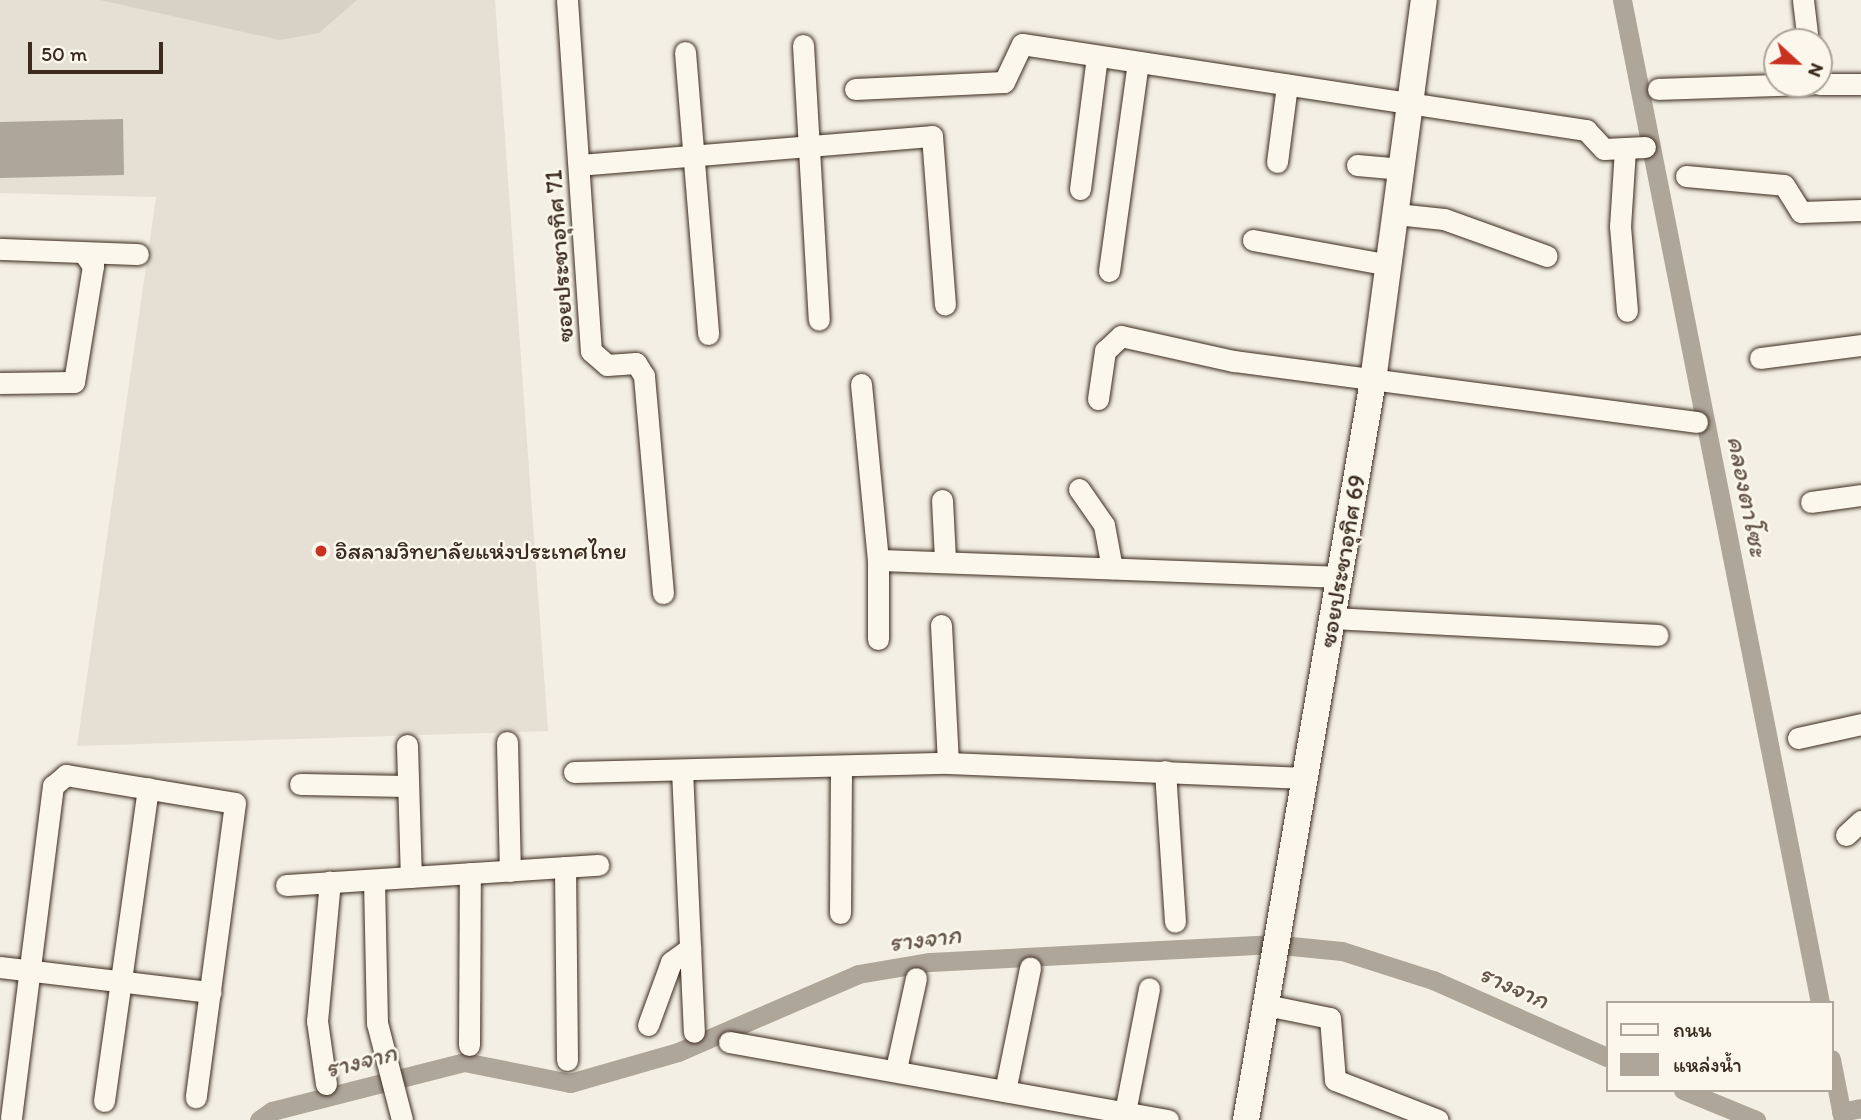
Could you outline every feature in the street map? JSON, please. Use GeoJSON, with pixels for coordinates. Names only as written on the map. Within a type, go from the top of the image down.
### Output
{"type":"FeatureCollection","features":[{"type":"Feature","properties":{"kind":"street","name":"ซอยประชาอุทิศ 71"},"geometry":{"type":"LineString","coordinates":[[567,0],[592,351],[607,365],[636,363],[644,376],[663,593]]}},
{"type":"Feature","properties":{"kind":"street","name":"ซอยประชาอุทิศ 69"},"geometry":{"type":"LineString","coordinates":[[1246,1120],[1373,381],[1424,0]]}},
{"type":"Feature","properties":{"kind":"street"},"geometry":{"type":"LineString","coordinates":[[1802,0],[1806,28]]}},
{"type":"Feature","properties":{"kind":"street"},"geometry":{"type":"LineString","coordinates":[[855,89],[1004,82],[1022,44],[1586,130],[1601,148],[1635,148],[1620,226],[1627,311]]}},
{"type":"Feature","properties":{"kind":"street"},"geometry":{"type":"LineString","coordinates":[[803,46],[819,320]]}},
{"type":"Feature","properties":{"kind":"street"},"geometry":{"type":"LineString","coordinates":[[685,52],[708,334]]}},
{"type":"Feature","properties":{"kind":"street"},"geometry":{"type":"LineString","coordinates":[[1080,189],[1097,56]]}},
{"type":"Feature","properties":{"kind":"street"},"geometry":{"type":"LineString","coordinates":[[1109,271],[1138,62]]}},
{"type":"Feature","properties":{"kind":"street"},"geometry":{"type":"LineString","coordinates":[[1833,84],[1861,84]]}},
{"type":"Feature","properties":{"kind":"street"},"geometry":{"type":"LineString","coordinates":[[1277,162],[1287,85]]}},
{"type":"Feature","properties":{"kind":"street"},"geometry":{"type":"LineString","coordinates":[[1658,89],[1763,86]]}},
{"type":"Feature","properties":{"kind":"street"},"geometry":{"type":"LineString","coordinates":[[579,165],[932,136],[945,304]]}},
{"type":"Feature","properties":{"kind":"street"},"geometry":{"type":"LineString","coordinates":[[1357,165],[1402,169]]}},
{"type":"Feature","properties":{"kind":"street"},"geometry":{"type":"LineString","coordinates":[[1686,176],[1784,185],[1801,212],[1861,210]]}},
{"type":"Feature","properties":{"kind":"street"},"geometry":{"type":"LineString","coordinates":[[1396,214],[1444,219],[1547,256]]}},
{"type":"Feature","properties":{"kind":"street"},"geometry":{"type":"LineString","coordinates":[[1253,240],[1389,265]]}},
{"type":"Feature","properties":{"kind":"street"},"geometry":{"type":"LineString","coordinates":[[0,249],[138,254]]}},
{"type":"Feature","properties":{"kind":"street"},"geometry":{"type":"LineString","coordinates":[[0,383],[74,382],[93,266],[84,253]]}},
{"type":"Feature","properties":{"kind":"street"},"geometry":{"type":"LineString","coordinates":[[1098,399],[1105,351],[1121,337],[1373,381],[1697,422]]}},
{"type":"Feature","properties":{"kind":"street"},"geometry":{"type":"LineString","coordinates":[[1760,358],[1861,345]]}},
{"type":"Feature","properties":{"kind":"street"},"geometry":{"type":"LineString","coordinates":[[861,384],[878,560],[878,639]]}},
{"type":"Feature","properties":{"kind":"street"},"geometry":{"type":"LineString","coordinates":[[1079,489],[1104,525],[1112,568]]}},
{"type":"Feature","properties":{"kind":"street"},"geometry":{"type":"LineString","coordinates":[[1811,502],[1861,495]]}},
{"type":"Feature","properties":{"kind":"street"},"geometry":{"type":"LineString","coordinates":[[942,500],[945,560]]}},
{"type":"Feature","properties":{"kind":"street"},"geometry":{"type":"LineString","coordinates":[[878,560],[945,560],[1339,577]]}},
{"type":"Feature","properties":{"kind":"street"},"geometry":{"type":"LineString","coordinates":[[1333,618],[1658,635]]}},
{"type":"Feature","properties":{"kind":"street"},"geometry":{"type":"LineString","coordinates":[[941,625],[948,763]]}},
{"type":"Feature","properties":{"kind":"street"},"geometry":{"type":"LineString","coordinates":[[1798,738],[1861,723]]}},
{"type":"Feature","properties":{"kind":"street"},"geometry":{"type":"LineString","coordinates":[[507,742],[510,871]]}},
{"type":"Feature","properties":{"kind":"street"},"geometry":{"type":"LineString","coordinates":[[407,746],[411,877]]}},
{"type":"Feature","properties":{"kind":"street"},"geometry":{"type":"LineString","coordinates":[[575,772],[841,768],[948,763],[1305,778]]}},
{"type":"Feature","properties":{"kind":"street"},"geometry":{"type":"LineString","coordinates":[[840,913],[841,768]]}},
{"type":"Feature","properties":{"kind":"street"},"geometry":{"type":"LineString","coordinates":[[682,770],[694,1032]]}},
{"type":"Feature","properties":{"kind":"street"},"geometry":{"type":"LineString","coordinates":[[1166,771],[1175,922]]}},
{"type":"Feature","properties":{"kind":"street"},"geometry":{"type":"LineString","coordinates":[[11,1118],[58,777],[148,788],[235,803],[196,1097]]}},
{"type":"Feature","properties":{"kind":"street"},"geometry":{"type":"LineString","coordinates":[[300,784],[408,786]]}},
{"type":"Feature","properties":{"kind":"street"},"geometry":{"type":"LineString","coordinates":[[104,1101],[148,788]]}},
{"type":"Feature","properties":{"kind":"street"},"geometry":{"type":"LineString","coordinates":[[286,885],[598,865]]}},
{"type":"Feature","properties":{"kind":"street"},"geometry":{"type":"LineString","coordinates":[[565,867],[568,1060]]}},
{"type":"Feature","properties":{"kind":"street"},"geometry":{"type":"LineString","coordinates":[[469,1045],[470,873]]}},
{"type":"Feature","properties":{"kind":"street"},"geometry":{"type":"LineString","coordinates":[[374,880],[382,1042],[401,1114]]}},
{"type":"Feature","properties":{"kind":"street"},"geometry":{"type":"LineString","coordinates":[[326,1084],[317,1021],[330,882]]}},
{"type":"Feature","properties":{"kind":"street"},"geometry":{"type":"LineString","coordinates":[[648,1025],[671,962],[690,948]]}},
{"type":"Feature","properties":{"kind":"street"},"geometry":{"type":"LineString","coordinates":[[0,967],[211,992]]}},
{"type":"Feature","properties":{"kind":"street"},"geometry":{"type":"LineString","coordinates":[[1004,1091],[1030,968]]}},
{"type":"Feature","properties":{"kind":"street"},"geometry":{"type":"LineString","coordinates":[[895,1069],[916,978]]}},
{"type":"Feature","properties":{"kind":"street"},"geometry":{"type":"LineString","coordinates":[[1125,1112],[1149,988]]}},
{"type":"Feature","properties":{"kind":"street"},"geometry":{"type":"LineString","coordinates":[[1266,1005],[1330,1018],[1335,1080],[1438,1120]]}},
{"type":"Feature","properties":{"kind":"street"},"geometry":{"type":"LineString","coordinates":[[729,1042],[895,1069],[1168,1120]]}},
{"type":"Feature","properties":{"kind":"shaded area","name":"อิสลามวิทยาลัยแห่งประเทศไทย"},"geometry":{"type":"Polygon","coordinates":[[[0,0],[495,0],[548,731],[77,746],[156,197],[0,193],[0,0]]]}},
{"type":"Feature","properties":{"kind":"shaded area"},"geometry":{"type":"Polygon","coordinates":[[[100,0],[357,0],[319,33],[280,40],[100,0]]]}},
{"type":"Feature","properties":{"kind":"water"},"geometry":{"type":"Polygon","coordinates":[[[123,119],[124,175],[0,178],[0,122],[123,119]]]}},
{"type":"Feature","properties":{"kind":"waterway","name":"คลองตาโซะ"},"geometry":{"type":"LineString","coordinates":[[1622,0],[1820,1001]]}},
{"type":"Feature","properties":{"kind":"waterway","name":"รางจาก"},"geometry":{"type":"LineString","coordinates":[[259,1120],[272,1111],[464,1062],[570,1083],[678,1052],[858,974],[930,962],[1271,944],[1342,951],[1433,980],[1605,1056]]}},
{"type":"Feature","properties":{"kind":"waterway","name":"คลองตาโซะ"},"geometry":{"type":"LineString","coordinates":[[1833,1069],[1843,1120]]}},
{"type":"Feature","properties":{"kind":"waterway","name":"รางจาก"},"geometry":{"type":"LineString","coordinates":[[1688,1092],[1756,1120]]}},
{"type":"Feature","properties":{"kind":"waterway"},"geometry":{"type":"LineString","coordinates":[[1841,1112],[1861,1108]]}},
{"type":"Feature","properties":{"kind":"place","name":"อิสลามวิทยาลัยแห่งประเทศไทย"},"geometry":{"type":"Point","coordinates":[321,551]}}]}
